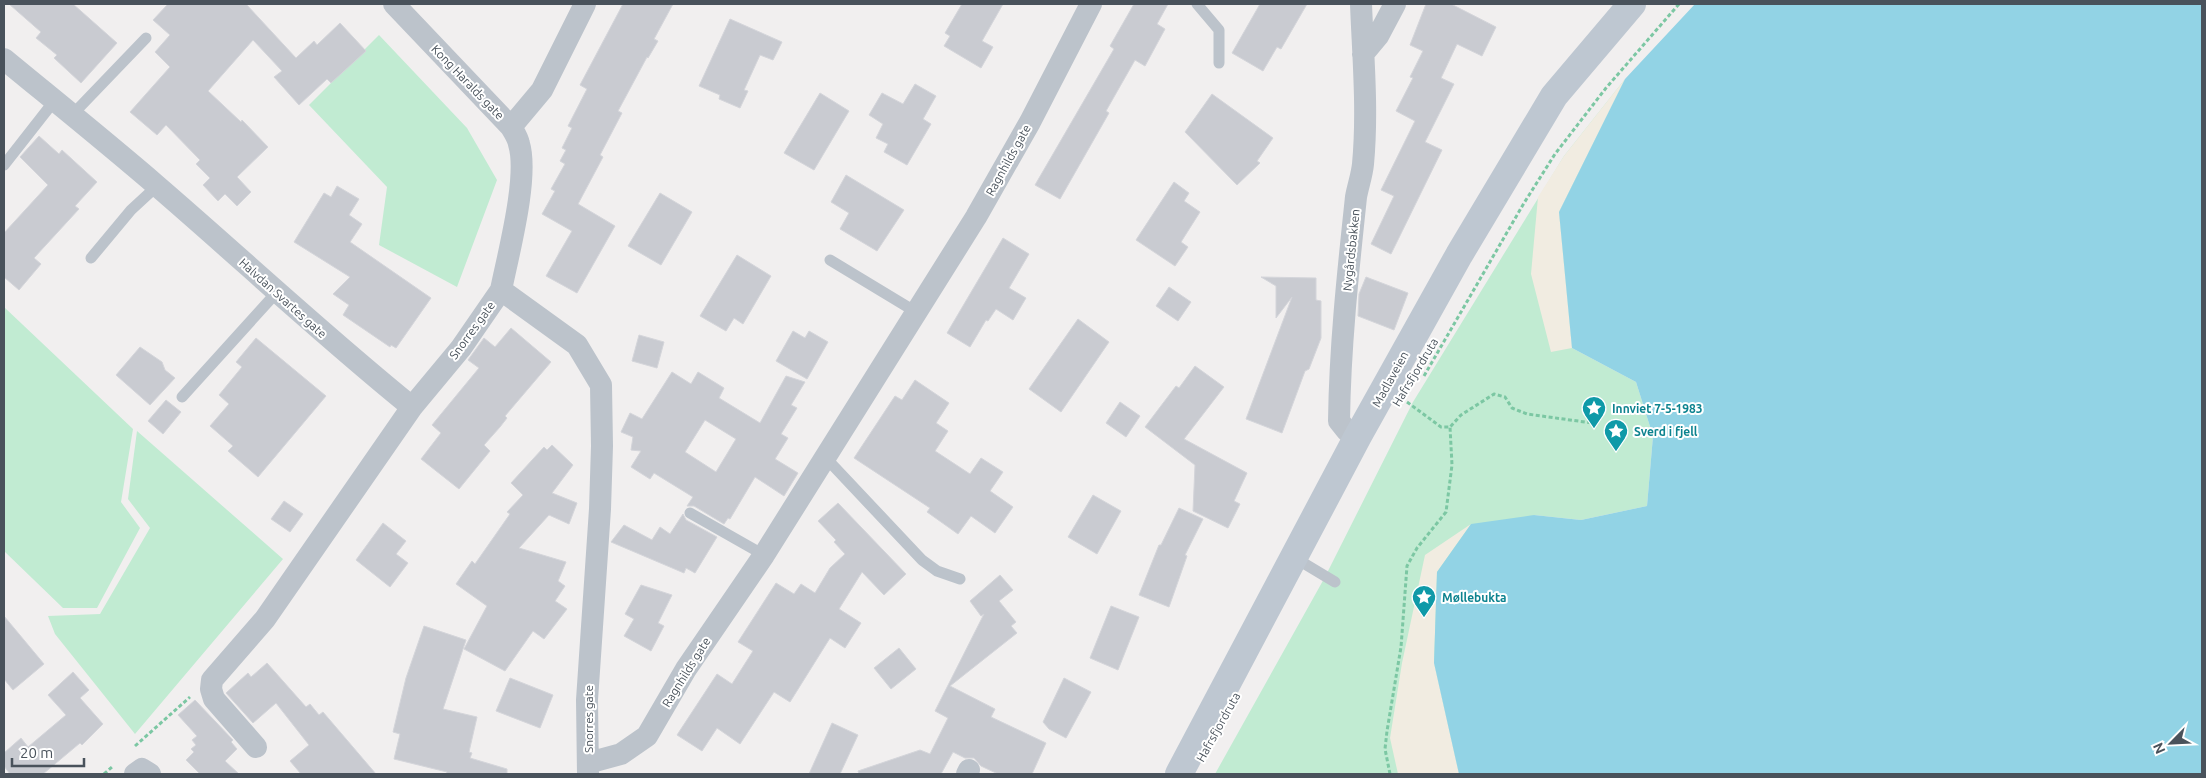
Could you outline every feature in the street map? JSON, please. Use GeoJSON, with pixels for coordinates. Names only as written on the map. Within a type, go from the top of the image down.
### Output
{"type":"FeatureCollection","features":[{"type":"Feature","properties":{"kind":"main road","name":"Madlaveien"},"geometry":{"type":"LineString","coordinates":[[1179,774],[1358,436],[1459,256],[1554,96],[1632,4]]}},
{"type":"Feature","properties":{"kind":"street","name":"Kong Haralds gate"},"geometry":{"type":"LineString","coordinates":[[394,4],[511,127],[520,145],[522,172],[501,290]]}},
{"type":"Feature","properties":{"kind":"street"},"geometry":{"type":"LineString","coordinates":[[511,127],[542,90],[585,4]]}},
{"type":"Feature","properties":{"kind":"street","name":"Ragnhilds gate"},"geometry":{"type":"LineString","coordinates":[[588,769],[620,754],[647,736],[686,669],[764,555],[976,217],[1030,122],[1091,4]]}},
{"type":"Feature","properties":{"kind":"street","name":"Nygårdsbakken"},"geometry":{"type":"LineString","coordinates":[[1358,436],[1347,430],[1339,421],[1342,340],[1347,278],[1357,189],[1363,165],[1363,54],[1360,4]]}},
{"type":"Feature","properties":{"kind":"street"},"geometry":{"type":"LineString","coordinates":[[1363,54],[1378,36],[1395,4]]}},
{"type":"Feature","properties":{"kind":"street","name":"Halvdan Svartes gate"},"geometry":{"type":"LineString","coordinates":[[4,59],[73,114],[157,186],[340,349],[412,406]]}},
{"type":"Feature","properties":{"kind":"street","name":"Snorres gate"},"geometry":{"type":"LineString","coordinates":[[212,680],[265,619],[318,546],[412,406],[461,348],[501,290],[577,345],[601,386],[600,509],[587,700],[588,769]]}},
{"type":"Feature","properties":{"kind":"street"},"geometry":{"type":"LineString","coordinates":[[212,680],[211,689],[214,699],[256,748]]}},
{"type":"Feature","properties":{"kind":"street"},"geometry":{"type":"LineString","coordinates":[[126,768],[142,769],[150,774]]}},
{"type":"Feature","properties":{"kind":"lane"},"geometry":{"type":"LineString","coordinates":[[1197,4],[1219,30],[1219,63]]}},
{"type":"Feature","properties":{"kind":"lane"},"geometry":{"type":"LineString","coordinates":[[73,114],[146,38]]}},
{"type":"Feature","properties":{"kind":"lane"},"geometry":{"type":"LineString","coordinates":[[4,165],[55,100]]}},
{"type":"Feature","properties":{"kind":"lane"},"geometry":{"type":"LineString","coordinates":[[91,258],[130,210],[157,186]]}},
{"type":"Feature","properties":{"kind":"lane"},"geometry":{"type":"LineString","coordinates":[[830,260],[916,312]]}},
{"type":"Feature","properties":{"kind":"lane"},"geometry":{"type":"LineString","coordinates":[[182,398],[277,292]]}},
{"type":"Feature","properties":{"kind":"lane"},"geometry":{"type":"LineString","coordinates":[[825,457],[922,560],[937,571],[960,578]]}},
{"type":"Feature","properties":{"kind":"lane"},"geometry":{"type":"LineString","coordinates":[[690,512],[764,555]]}},
{"type":"Feature","properties":{"kind":"lane"},"geometry":{"type":"LineString","coordinates":[[1295,558],[1335,582]]}},
{"type":"Feature","properties":{"kind":"path","name":"Hafrsfjordruta"},"geometry":{"type":"LineString","coordinates":[[1420,383],[1524,203],[1555,154],[1645,40],[1679,4]]}},
{"type":"Feature","properties":{"kind":"path"},"geometry":{"type":"LineString","coordinates":[[1390,774],[1385,749],[1401,647],[1407,566],[1417,548],[1446,512],[1452,465],[1450,427],[1461,415],[1494,394],[1504,397],[1512,408],[1527,414],[1592,423]]}},
{"type":"Feature","properties":{"kind":"path","name":"Hafrsfjordruta"},"geometry":{"type":"LineString","coordinates":[[1402,410],[1411,396]]}},
{"type":"Feature","properties":{"kind":"path"},"geometry":{"type":"LineString","coordinates":[[1407,402],[1441,427],[1450,427]]}},
{"type":"Feature","properties":{"kind":"path"},"geometry":{"type":"LineString","coordinates":[[131,749],[184,701],[212,680]]}},
{"type":"Feature","properties":{"kind":"path"},"geometry":{"type":"LineString","coordinates":[[104,774],[126,768]]}},
{"type":"Feature","properties":{"kind":"green space"},"geometry":{"type":"Polygon","coordinates":[[[379,35],[467,128],[497,180],[457,287],[379,245],[387,187],[309,105],[379,35]]]}},
{"type":"Feature","properties":{"kind":"green space","name":"Møllebukta"},"geometry":{"type":"Polygon","coordinates":[[[1625,79],[1559,212],[1572,348],[1636,382],[1653,436],[1647,506],[1581,520],[1534,515],[1434,663],[1459,774],[1215,774],[1325,577],[1413,402],[1564,156],[1625,79]]]}},
{"type":"Feature","properties":{"kind":"green space"},"geometry":{"type":"Polygon","coordinates":[[[4,307],[133,429],[121,502],[140,528],[97,608],[63,608],[4,551],[4,307]]]}},
{"type":"Feature","properties":{"kind":"green space"},"geometry":{"type":"Polygon","coordinates":[[[137,431],[283,559],[135,734],[55,634],[48,616],[100,614],[150,528],[128,499],[137,431]]]}},
{"type":"Feature","properties":{"kind":"sand"},"geometry":{"type":"Polygon","coordinates":[[[1625,79],[1559,212],[1572,348],[1551,352],[1531,274],[1538,197],[1564,156],[1625,79]]]}},
{"type":"Feature","properties":{"kind":"sand","name":"Møllebukta"},"geometry":{"type":"Polygon","coordinates":[[[1471,524],[1437,572],[1434,663],[1459,774],[1398,774],[1390,738],[1402,663],[1425,555],[1471,524]]]}},
{"type":"Feature","properties":{"kind":"water"},"geometry":{"type":"Polygon","coordinates":[[[1695,4],[2202,4],[2202,774],[1459,774],[1434,663],[1437,572],[1471,524],[1534,515],[1581,520],[1647,506],[1653,436],[1636,382],[1572,348],[1559,212],[1625,79],[1695,4]]]}},
{"type":"Feature","properties":{"kind":"building"},"geometry":{"type":"Polygon","coordinates":[[[9,4],[73,4],[117,43],[81,83],[54,58],[57,55],[36,38],[41,32],[9,4]]]}},
{"type":"Feature","properties":{"kind":"building"},"geometry":{"type":"Polygon","coordinates":[[[168,4],[246,4],[296,58],[314,41],[317,45],[340,23],[366,51],[331,83],[327,79],[299,105],[274,77],[282,71],[253,40],[208,91],[241,122],[242,120],[268,147],[237,177],[251,192],[237,206],[225,194],[218,201],[203,185],[210,178],[196,164],[200,160],[166,125],[157,135],[130,112],[170,67],[155,52],[170,35],[153,20],[168,4]]]}},
{"type":"Feature","properties":{"kind":"building"},"geometry":{"type":"Polygon","coordinates":[[[623,4],[673,4],[654,39],[658,41],[647,57],[618,111],[622,113],[600,155],[603,157],[578,204],[615,226],[577,293],[546,276],[572,231],[542,214],[555,191],[551,189],[565,164],[560,161],[566,150],[562,148],[572,128],[568,126],[587,89],[580,85],[623,4]]]}},
{"type":"Feature","properties":{"kind":"building"},"geometry":{"type":"Polygon","coordinates":[[[962,4],[1003,4],[982,41],[993,47],[981,68],[944,46],[950,36],[945,33],[962,4]]]}},
{"type":"Feature","properties":{"kind":"building"},"geometry":{"type":"Polygon","coordinates":[[[1134,4],[1168,4],[1157,24],[1165,29],[1145,66],[1135,60],[1106,111],[1109,113],[1060,199],[1035,185],[1114,49],[1110,46],[1134,4]]]}},
{"type":"Feature","properties":{"kind":"building"},"geometry":{"type":"Polygon","coordinates":[[[1260,4],[1307,4],[1281,49],[1277,47],[1263,71],[1232,53],[1260,4]]]}},
{"type":"Feature","properties":{"kind":"building"},"geometry":{"type":"Polygon","coordinates":[[[1426,4],[1451,4],[1496,27],[1482,56],[1457,44],[1441,78],[1454,84],[1425,142],[1442,150],[1391,254],[1371,244],[1394,196],[1381,190],[1415,121],[1396,111],[1413,78],[1410,77],[1423,51],[1410,45],[1426,4]]]}},
{"type":"Feature","properties":{"kind":"building"},"geometry":{"type":"Polygon","coordinates":[[[730,19],[782,42],[773,60],[760,55],[744,90],[748,91],[740,108],[719,99],[720,95],[699,86],[730,19]]]}},
{"type":"Feature","properties":{"kind":"building"},"geometry":{"type":"Polygon","coordinates":[[[915,84],[936,96],[923,119],[931,124],[907,165],[884,152],[888,144],[876,138],[883,124],[869,115],[882,93],[903,104],[915,84]]]}},
{"type":"Feature","properties":{"kind":"building"},"geometry":{"type":"Polygon","coordinates":[[[820,93],[849,111],[814,170],[784,153],[820,93]]]}},
{"type":"Feature","properties":{"kind":"building"},"geometry":{"type":"Polygon","coordinates":[[[1212,94],[1273,138],[1257,161],[1260,163],[1237,185],[1185,132],[1212,94]]]}},
{"type":"Feature","properties":{"kind":"building"},"geometry":{"type":"Polygon","coordinates":[[[39,136],[59,154],[62,150],[97,182],[75,206],[79,209],[34,258],[41,264],[19,290],[4,277],[4,233],[48,185],[20,157],[39,136]]]}},
{"type":"Feature","properties":{"kind":"building"},"geometry":{"type":"Polygon","coordinates":[[[846,175],[904,210],[877,251],[840,229],[849,213],[831,202],[846,175]]]}},
{"type":"Feature","properties":{"kind":"building"},"geometry":{"type":"Polygon","coordinates":[[[1174,182],[1189,193],[1184,201],[1200,212],[1181,242],[1188,247],[1175,266],[1136,240],[1174,182]]]}},
{"type":"Feature","properties":{"kind":"building"},"geometry":{"type":"Polygon","coordinates":[[[337,186],[359,199],[349,215],[362,224],[350,242],[431,298],[396,348],[391,345],[390,347],[343,315],[349,305],[333,294],[350,277],[294,242],[324,193],[331,197],[337,186]]]}},
{"type":"Feature","properties":{"kind":"building"},"geometry":{"type":"Polygon","coordinates":[[[660,193],[692,212],[661,265],[628,246],[660,193]]]}},
{"type":"Feature","properties":{"kind":"building"},"geometry":{"type":"Polygon","coordinates":[[[1003,238],[1029,254],[1009,288],[1026,298],[1013,320],[996,309],[988,321],[986,320],[970,347],[947,333],[1003,238]]]}},
{"type":"Feature","properties":{"kind":"building"},"geometry":{"type":"Polygon","coordinates":[[[737,255],[771,276],[743,324],[734,318],[726,331],[700,316],[737,255]]]}},
{"type":"Feature","properties":{"kind":"building"},"geometry":{"type":"Polygon","coordinates":[[[1261,277],[1316,278],[1316,300],[1321,301],[1321,338],[1309,369],[1305,371],[1282,433],[1246,419],[1292,297],[1276,318],[1276,286],[1261,277]]]}},
{"type":"Feature","properties":{"kind":"building"},"geometry":{"type":"Polygon","coordinates":[[[1366,277],[1408,293],[1394,330],[1358,316],[1359,294],[1366,277]]]}},
{"type":"Feature","properties":{"kind":"building"},"geometry":{"type":"Polygon","coordinates":[[[1169,287],[1191,302],[1178,321],[1156,306],[1169,287]]]}},
{"type":"Feature","properties":{"kind":"building"},"geometry":{"type":"Polygon","coordinates":[[[1078,319],[1109,342],[1061,412],[1029,389],[1078,319]]]}},
{"type":"Feature","properties":{"kind":"building"},"geometry":{"type":"Polygon","coordinates":[[[511,328],[551,362],[505,416],[507,418],[484,445],[490,451],[459,489],[421,459],[441,433],[432,425],[479,368],[468,360],[484,338],[495,347],[511,328]]]}},
{"type":"Feature","properties":{"kind":"building"},"geometry":{"type":"Polygon","coordinates":[[[793,331],[805,338],[809,331],[828,342],[807,379],[776,361],[793,331]]]}},
{"type":"Feature","properties":{"kind":"building"},"geometry":{"type":"Polygon","coordinates":[[[639,335],[664,342],[657,368],[632,361],[639,335]]]}},
{"type":"Feature","properties":{"kind":"building"},"geometry":{"type":"Polygon","coordinates":[[[256,338],[326,396],[258,477],[228,451],[233,446],[210,426],[229,404],[219,395],[242,367],[236,362],[256,338]]]}},
{"type":"Feature","properties":{"kind":"building"},"geometry":{"type":"Polygon","coordinates":[[[140,347],[162,362],[165,370],[175,378],[150,405],[116,375],[140,347]]]}},
{"type":"Feature","properties":{"kind":"building"},"geometry":{"type":"Polygon","coordinates":[[[1195,366],[1224,387],[1184,439],[1247,473],[1234,501],[1240,504],[1228,528],[1193,511],[1195,465],[1145,427],[1176,386],[1179,388],[1195,366]]]}},
{"type":"Feature","properties":{"kind":"building"},"geometry":{"type":"Polygon","coordinates":[[[672,372],[691,384],[698,372],[724,388],[719,398],[760,423],[786,376],[805,382],[791,405],[797,408],[781,434],[788,438],[775,459],[798,473],[784,496],[755,477],[730,519],[728,518],[724,524],[694,506],[687,506],[693,497],[654,473],[650,479],[631,467],[641,451],[631,450],[633,437],[621,432],[630,413],[642,419],[672,372]],[[705,420],[685,452],[716,472],[736,439],[705,420]]]}},
{"type":"Feature","properties":{"kind":"building"},"geometry":{"type":"Polygon","coordinates":[[[915,380],[949,403],[936,423],[948,431],[935,451],[970,474],[981,458],[1003,472],[990,491],[1013,507],[995,533],[971,516],[958,534],[927,512],[930,508],[854,458],[895,396],[902,400],[915,380]]]}},
{"type":"Feature","properties":{"kind":"building"},"geometry":{"type":"Polygon","coordinates":[[[166,400],[181,412],[163,434],[148,421],[166,400]]]}},
{"type":"Feature","properties":{"kind":"building"},"geometry":{"type":"Polygon","coordinates":[[[1120,402],[1140,416],[1126,437],[1106,423],[1120,402]]]}},
{"type":"Feature","properties":{"kind":"building"},"geometry":{"type":"Polygon","coordinates":[[[552,445],[573,465],[552,493],[577,503],[569,524],[549,515],[519,548],[566,562],[558,581],[565,586],[555,601],[567,609],[544,639],[533,631],[505,671],[464,649],[487,606],[456,584],[472,561],[475,564],[510,514],[507,512],[523,495],[511,483],[544,447],[547,450],[552,445]]]}},
{"type":"Feature","properties":{"kind":"building"},"geometry":{"type":"Polygon","coordinates":[[[1093,495],[1121,511],[1097,554],[1068,537],[1093,495]]]}},
{"type":"Feature","properties":{"kind":"building"},"geometry":{"type":"Polygon","coordinates":[[[284,501],[303,514],[290,532],[271,519],[284,501]]]}},
{"type":"Feature","properties":{"kind":"building"},"geometry":{"type":"Polygon","coordinates":[[[838,503],[906,574],[884,595],[862,572],[839,609],[861,623],[845,648],[830,638],[790,702],[774,692],[740,744],[717,728],[702,751],[677,735],[717,674],[732,684],[753,651],[738,642],[776,583],[794,594],[801,584],[815,593],[830,568],[845,554],[834,542],[836,540],[818,521],[838,503]]]}},
{"type":"Feature","properties":{"kind":"building"},"geometry":{"type":"Polygon","coordinates":[[[1179,508],[1203,519],[1185,555],[1187,556],[1169,607],[1139,595],[1159,545],[1161,545],[1179,508]]]}},
{"type":"Feature","properties":{"kind":"building"},"geometry":{"type":"Polygon","coordinates":[[[683,514],[686,520],[717,537],[695,573],[686,568],[684,573],[611,542],[624,525],[652,540],[660,527],[670,534],[683,514]]]}},
{"type":"Feature","properties":{"kind":"building"},"geometry":{"type":"Polygon","coordinates":[[[383,523],[406,541],[396,554],[408,563],[390,587],[356,560],[383,523]]]}},
{"type":"Feature","properties":{"kind":"building"},"geometry":{"type":"Polygon","coordinates":[[[1000,575],[1013,590],[999,601],[1016,622],[1011,626],[1017,633],[950,686],[995,709],[991,717],[1046,743],[1032,774],[998,774],[981,766],[974,758],[965,758],[953,752],[941,774],[859,774],[858,771],[920,750],[930,754],[948,718],[935,711],[984,614],[981,616],[970,601],[1000,575]]]}},
{"type":"Feature","properties":{"kind":"building"},"geometry":{"type":"Polygon","coordinates":[[[641,585],[672,595],[658,623],[664,626],[651,651],[624,636],[634,619],[625,614],[641,585]]]}},
{"type":"Feature","properties":{"kind":"building"},"geometry":{"type":"Polygon","coordinates":[[[1111,606],[1139,617],[1118,670],[1090,658],[1111,606]]]}},
{"type":"Feature","properties":{"kind":"building"},"geometry":{"type":"Polygon","coordinates":[[[4,616],[44,664],[13,690],[4,679],[4,616]]]}},
{"type":"Feature","properties":{"kind":"building"},"geometry":{"type":"Polygon","coordinates":[[[424,626],[466,640],[443,709],[477,717],[469,752],[472,753],[470,758],[507,769],[507,774],[446,774],[447,772],[394,759],[400,734],[393,732],[406,678],[424,626]]]}},
{"type":"Feature","properties":{"kind":"building"},"geometry":{"type":"Polygon","coordinates":[[[899,648],[916,669],[891,689],[874,668],[899,648]]]}},
{"type":"Feature","properties":{"kind":"building"},"geometry":{"type":"Polygon","coordinates":[[[267,663],[306,707],[310,704],[319,715],[323,712],[376,774],[301,774],[290,761],[309,745],[276,703],[253,723],[226,693],[248,673],[251,677],[267,663]]]}},
{"type":"Feature","properties":{"kind":"building"},"geometry":{"type":"Polygon","coordinates":[[[73,672],[89,690],[80,698],[103,724],[82,745],[80,743],[43,774],[10,774],[4,766],[4,753],[21,738],[28,747],[66,715],[48,695],[73,672]]]}},
{"type":"Feature","properties":{"kind":"building"},"geometry":{"type":"Polygon","coordinates":[[[510,678],[553,695],[540,728],[496,711],[510,678]]]}},
{"type":"Feature","properties":{"kind":"building"},"geometry":{"type":"Polygon","coordinates":[[[1064,678],[1091,692],[1066,738],[1049,729],[1043,722],[1064,678]]]}},
{"type":"Feature","properties":{"kind":"building"},"geometry":{"type":"Polygon","coordinates":[[[195,700],[233,740],[231,742],[237,749],[225,761],[239,774],[200,774],[186,760],[194,752],[191,749],[196,745],[192,740],[197,736],[178,715],[195,700]]]}},
{"type":"Feature","properties":{"kind":"building"},"geometry":{"type":"Polygon","coordinates":[[[832,723],[858,735],[840,774],[809,774],[832,723]]]}},
{"type":"Feature","properties":{"kind":"place","name":"Innviet 7-5-1983"},"geometry":{"type":"Point","coordinates":[1594,429]}},
{"type":"Feature","properties":{"kind":"place","name":"Sverd i fjell"},"geometry":{"type":"Point","coordinates":[1616,452]}},
{"type":"Feature","properties":{"kind":"place","name":"Møllebukta"},"geometry":{"type":"Point","coordinates":[1424,618]}}]}
